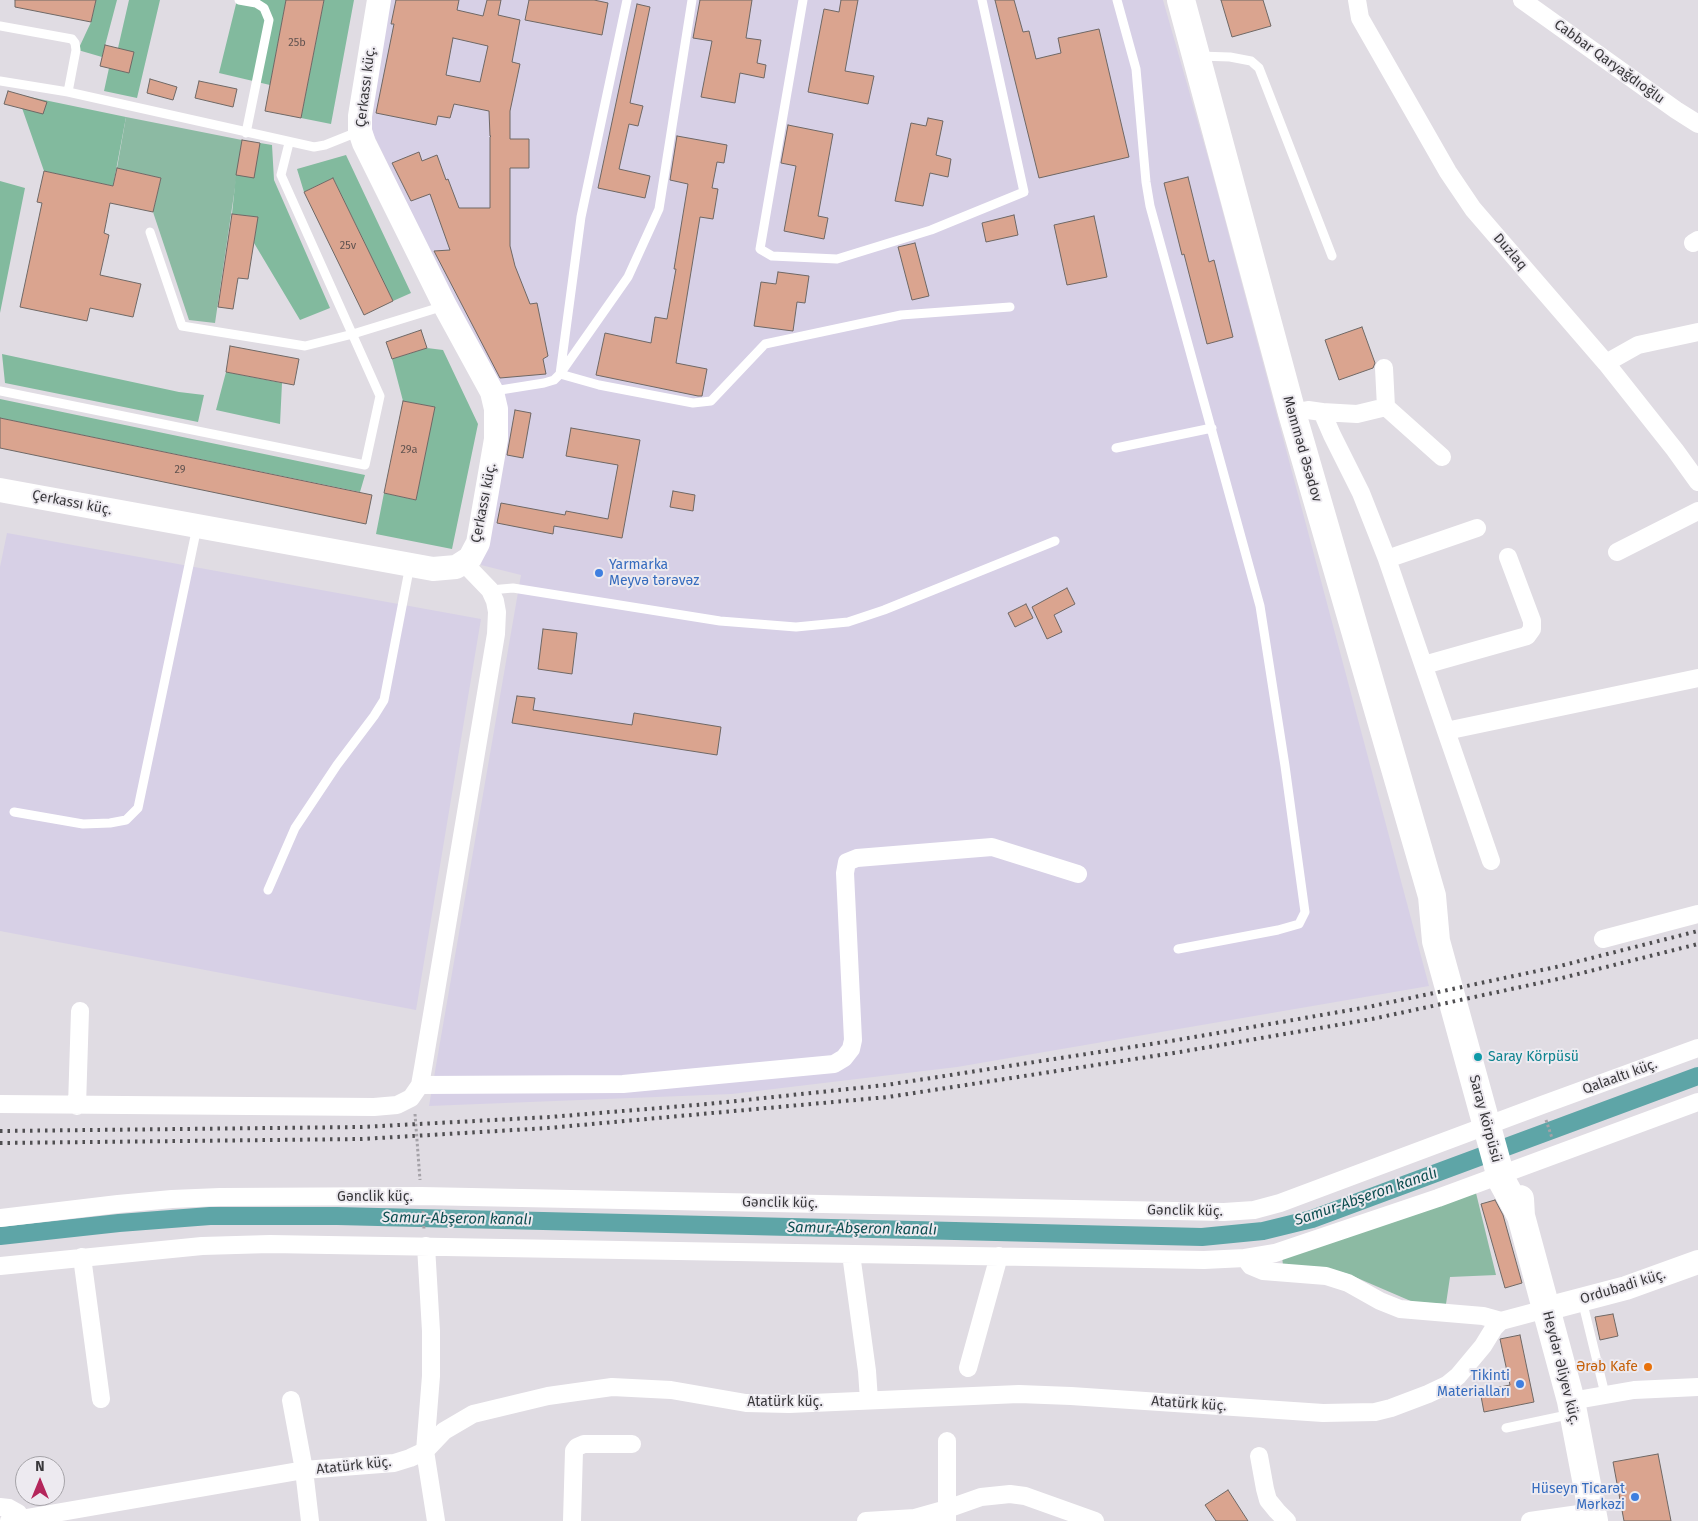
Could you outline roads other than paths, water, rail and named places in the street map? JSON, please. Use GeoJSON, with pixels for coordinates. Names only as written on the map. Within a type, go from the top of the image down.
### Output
{"type":"FeatureCollection","features":[{"type":"Feature","properties":{"kind":"main road","name":"Məmməd Əsədov"},"geometry":{"type":"LineString","coordinates":[[1181,0],[1292,414],[1445,938]]}},
{"type":"Feature","properties":{"kind":"main road","name":"Saray körpüsü"},"geometry":{"type":"LineString","coordinates":[[1445,938],[1510,1179]]}},
{"type":"Feature","properties":{"kind":"main road","name":"Heydər Əliyev küç."},"geometry":{"type":"LineString","coordinates":[[1510,1179],[1573,1407],[1594,1516]]}},
{"type":"Feature","properties":{"kind":"street","name":"Çerkassı küç."},"geometry":{"type":"LineString","coordinates":[[0,490],[441,570],[464,563],[470,558],[478,543],[496,439],[496,409],[492,392],[445,306],[360,131],[360,116],[379,0]]}},
{"type":"Feature","properties":{"kind":"street","name":"Duzlaq"},"geometry":{"type":"LineString","coordinates":[[1357,0],[1360,18],[1448,172],[1473,209],[1606,363],[1676,450],[1698,482]]}},
{"type":"Feature","properties":{"kind":"street","name":"Cabbar Qaryağdıoğlu"},"geometry":{"type":"LineString","coordinates":[[1522,0],[1698,124]]}},
{"type":"Feature","properties":{"kind":"street"},"geometry":{"type":"LineString","coordinates":[[1606,363],[1638,345],[1698,332]]}},
{"type":"Feature","properties":{"kind":"street"},"geometry":{"type":"LineString","coordinates":[[1384,368],[1386,408],[1442,457]]}},
{"type":"Feature","properties":{"kind":"street"},"geometry":{"type":"LineString","coordinates":[[1292,414],[1308,410],[1357,414],[1386,408]]}},
{"type":"Feature","properties":{"kind":"street"},"geometry":{"type":"LineString","coordinates":[[1322,412],[1361,493],[1387,559],[1491,860]]}},
{"type":"Feature","properties":{"kind":"street"},"geometry":{"type":"LineString","coordinates":[[1617,552],[1698,511]]}},
{"type":"Feature","properties":{"kind":"street"},"geometry":{"type":"LineString","coordinates":[[1387,559],[1477,528]]}},
{"type":"Feature","properties":{"kind":"street"},"geometry":{"type":"LineString","coordinates":[[1424,665],[1526,636],[1532,629],[1532,620],[1508,557]]}},
{"type":"Feature","properties":{"kind":"street"},"geometry":{"type":"LineString","coordinates":[[416,1092],[496,634],[497,612],[495,601],[490,590],[464,563]]}},
{"type":"Feature","properties":{"kind":"street"},"geometry":{"type":"LineString","coordinates":[[1446,731],[1698,678]]}},
{"type":"Feature","properties":{"kind":"street"},"geometry":{"type":"LineString","coordinates":[[0,1104],[374,1107],[397,1105],[416,1092],[623,1084],[834,1064],[844,1058],[850,1050],[853,1040],[845,872],[847,862],[857,858],[992,847],[1078,874]]}},
{"type":"Feature","properties":{"kind":"street"},"geometry":{"type":"LineString","coordinates":[[1603,939],[1698,914]]}},
{"type":"Feature","properties":{"kind":"street"},"geometry":{"type":"LineString","coordinates":[[77,1106],[80,1011]]}},
{"type":"Feature","properties":{"kind":"street","name":"Qalaaltı küç."},"geometry":{"type":"LineString","coordinates":[[1542,1105],[1698,1048]]}},
{"type":"Feature","properties":{"kind":"street"},"geometry":{"type":"LineString","coordinates":[[0,1266],[227,1245],[270,1244],[1204,1260],[1245,1258],[1284,1250],[1438,1198],[1698,1102]]}},
{"type":"Feature","properties":{"kind":"street","name":"Gənclik küç."},"geometry":{"type":"LineString","coordinates":[[0,1218],[172,1199],[220,1197],[421,1196],[1214,1212],[1246,1210],[1280,1204],[1542,1105]]}},
{"type":"Feature","properties":{"kind":"street"},"geometry":{"type":"LineString","coordinates":[[426,1246],[431,1331],[431,1376],[425,1451],[436,1521]]}},
{"type":"Feature","properties":{"kind":"street"},"geometry":{"type":"LineString","coordinates":[[850,1254],[867,1371],[869,1400]]}},
{"type":"Feature","properties":{"kind":"street"},"geometry":{"type":"LineString","coordinates":[[968,1368],[999,1256]]}},
{"type":"Feature","properties":{"kind":"street"},"geometry":{"type":"LineString","coordinates":[[82,1257],[100,1399]]}},
{"type":"Feature","properties":{"kind":"street"},"geometry":{"type":"LineString","coordinates":[[1245,1258],[1251,1266],[1263,1271],[1326,1276],[1348,1283],[1380,1301],[1400,1309],[1483,1316],[1500,1321],[1546,1309]]}},
{"type":"Feature","properties":{"kind":"street","name":"Ordubadi küç."},"geometry":{"type":"LineString","coordinates":[[1546,1309],[1626,1288],[1698,1262]]}},
{"type":"Feature","properties":{"kind":"street","name":"Atatürk küç."},"geometry":{"type":"LineString","coordinates":[[18,1521],[304,1470],[394,1463],[425,1451],[444,1431],[473,1414],[548,1396],[612,1387],[671,1390],[746,1403],[789,1404],[1019,1394],[1323,1413],[1374,1412],[1391,1408],[1447,1385],[1458,1376],[1500,1321]]}},
{"type":"Feature","properties":{"kind":"street"},"geometry":{"type":"LineString","coordinates":[[1573,1407],[1605,1394],[1659,1388],[1698,1387]]}},
{"type":"Feature","properties":{"kind":"street"},"geometry":{"type":"LineString","coordinates":[[291,1400],[304,1470],[310,1521]]}},
{"type":"Feature","properties":{"kind":"street"},"geometry":{"type":"LineString","coordinates":[[947,1441],[947,1515]]}},
{"type":"Feature","properties":{"kind":"street"},"geometry":{"type":"LineString","coordinates":[[572,1521],[574,1451],[577,1447],[584,1444],[632,1444]]}},
{"type":"Feature","properties":{"kind":"street"},"geometry":{"type":"LineString","coordinates":[[1259,1456],[1264,1489],[1268,1500],[1287,1521]]}},
{"type":"Feature","properties":{"kind":"street"},"geometry":{"type":"LineString","coordinates":[[866,1521],[947,1515],[981,1497],[1010,1494],[1025,1496],[1095,1521]]}},
{"type":"Feature","properties":{"kind":"street"},"geometry":{"type":"LineString","coordinates":[[0,1507],[9,1508],[18,1513],[18,1521]]}},
{"type":"Feature","properties":{"kind":"street"},"geometry":{"type":"LineString","coordinates":[[1530,1521],[1594,1516]]}},
{"type":"Feature","properties":{"kind":"lane"},"geometry":{"type":"LineString","coordinates":[[239,0],[256,3],[264,8],[269,20],[246,133]]}},
{"type":"Feature","properties":{"kind":"lane"},"geometry":{"type":"LineString","coordinates":[[560,374],[581,217],[627,0]]}},
{"type":"Feature","properties":{"kind":"lane"},"geometry":{"type":"LineString","coordinates":[[492,392],[554,380],[628,277],[659,209],[692,0]]}},
{"type":"Feature","properties":{"kind":"lane"},"geometry":{"type":"LineString","coordinates":[[803,0],[760,249],[772,256],[837,259],[931,230],[1024,192],[982,0]]}},
{"type":"Feature","properties":{"kind":"lane"},"geometry":{"type":"LineString","coordinates":[[1117,0],[1136,69],[1146,182],[1150,206],[1260,606],[1286,775],[1304,912],[1299,924],[1278,930],[1178,948]]}},
{"type":"Feature","properties":{"kind":"lane"},"geometry":{"type":"LineString","coordinates":[[0,26],[72,39],[76,50],[68,92]]}},
{"type":"Feature","properties":{"kind":"lane"},"geometry":{"type":"LineString","coordinates":[[1197,56],[1230,57],[1250,61],[1259,68],[1332,256]]}},
{"type":"Feature","properties":{"kind":"lane"},"geometry":{"type":"LineString","coordinates":[[0,81],[68,92],[314,147],[325,145],[360,131]]}},
{"type":"Feature","properties":{"kind":"lane"},"geometry":{"type":"LineString","coordinates":[[0,391],[365,465],[380,396],[281,175],[289,142]]}},
{"type":"Feature","properties":{"kind":"lane"},"geometry":{"type":"LineString","coordinates":[[150,232],[182,326],[306,346],[445,306]]}},
{"type":"Feature","properties":{"kind":"lane"},"geometry":{"type":"LineString","coordinates":[[560,374],[599,385],[693,403],[711,402],[765,344],[901,315],[1010,307]]}},
{"type":"Feature","properties":{"kind":"lane"},"geometry":{"type":"LineString","coordinates":[[1116,448],[1212,428]]}},
{"type":"Feature","properties":{"kind":"lane"},"geometry":{"type":"LineString","coordinates":[[14,812],[83,824],[110,823],[126,820],[138,808],[197,526]]}},
{"type":"Feature","properties":{"kind":"lane"},"geometry":{"type":"LineString","coordinates":[[490,590],[513,588],[720,621],[796,626],[848,622],[884,610],[1055,541]]}},
{"type":"Feature","properties":{"kind":"lane"},"geometry":{"type":"LineString","coordinates":[[268,890],[295,828],[336,765],[384,700],[410,565]]}},
{"type":"Feature","properties":{"kind":"lane"},"geometry":{"type":"LineString","coordinates":[[1582,1300],[1605,1394]]}},
{"type":"Feature","properties":{"kind":"lane"},"geometry":{"type":"LineString","coordinates":[[1506,1428],[1573,1407]]}},
{"type":"Feature","properties":{"kind":"waterway","name":"Samur-Abşeron kanalı"},"geometry":{"type":"LineString","coordinates":[[0,1236],[119,1223],[210,1216],[337,1216],[1202,1237],[1263,1231],[1312,1219],[1698,1076]]}},
{"type":"Feature","properties":{"kind":"railway"},"geometry":{"type":"LineString","coordinates":[[0,1131],[362,1127],[550,1117],[708,1104],[886,1085],[1177,1040],[1368,1007],[1556,967],[1698,931]]}},
{"type":"Feature","properties":{"kind":"railway"},"geometry":{"type":"LineString","coordinates":[[0,1143],[362,1139],[548,1128],[888,1097],[1180,1052],[1372,1019],[1558,979],[1698,944]]}},
{"type":"Feature","properties":{"kind":"place","name":"Yarmarka Meyvә tәrәvәz"},"geometry":{"type":"Point","coordinates":[599,573]}},
{"type":"Feature","properties":{"kind":"place","name":"Saray Körpüsü"},"geometry":{"type":"Point","coordinates":[1478,1057]}},
{"type":"Feature","properties":{"kind":"place","name":"Ərəb Kafe"},"geometry":{"type":"Point","coordinates":[1648,1367]}},
{"type":"Feature","properties":{"kind":"place","name":"Tikinti Materialları"},"geometry":{"type":"Point","coordinates":[1520,1384]}},
{"type":"Feature","properties":{"kind":"place","name":"Hüseyn Ticarət Mərkəzi"},"geometry":{"type":"Point","coordinates":[1635,1497]}}]}
